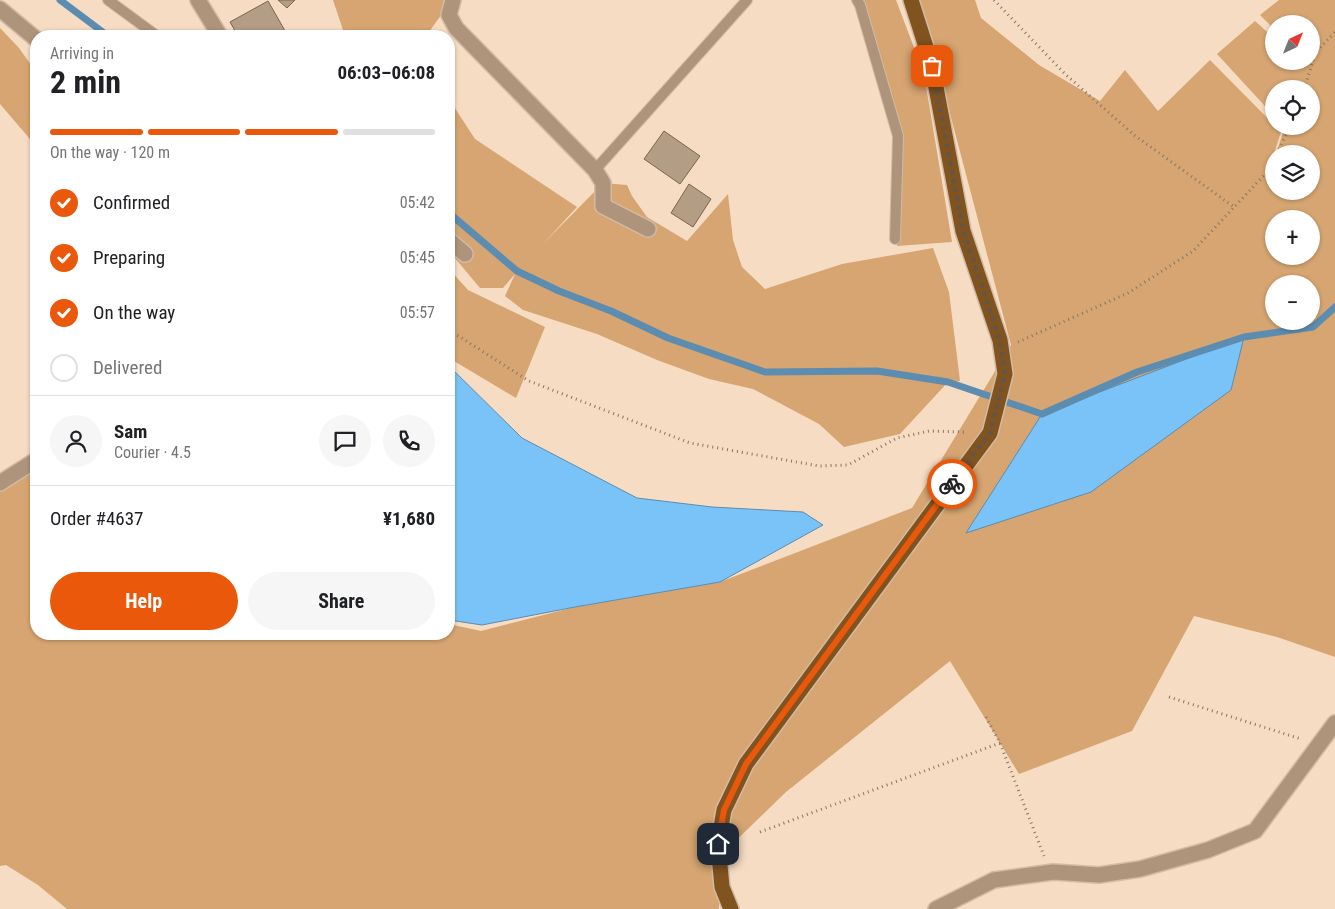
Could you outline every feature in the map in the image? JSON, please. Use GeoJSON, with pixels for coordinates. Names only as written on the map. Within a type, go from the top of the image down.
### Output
{"type":"FeatureCollection","features":[{"type":"Feature","properties":{"kind":"main road"},"geometry":{"type":"LineString","coordinates":[[731,909],[722,887],[718,844],[724,810],[746,764],[990,433],[1005,374],[1000,340],[963,230],[932,66],[911,0]]}},
{"type":"Feature","properties":{"kind":"street"},"geometry":{"type":"LineString","coordinates":[[198,0],[216,30]]}},
{"type":"Feature","properties":{"kind":"street"},"geometry":{"type":"LineString","coordinates":[[454,0],[449,15],[456,28],[595,170],[603,183],[604,206],[648,229]]}},
{"type":"Feature","properties":{"kind":"street"},"geometry":{"type":"LineString","coordinates":[[0,9],[30,36]]}},
{"type":"Feature","properties":{"kind":"street"},"geometry":{"type":"LineString","coordinates":[[455,245],[465,254]]}},
{"type":"Feature","properties":{"kind":"street"},"geometry":{"type":"LineString","coordinates":[[0,483],[30,464]]}},
{"type":"Feature","properties":{"kind":"street"},"geometry":{"type":"LineString","coordinates":[[936,909],[994,880],[1050,873],[1099,875],[1140,869],[1208,850],[1256,830],[1335,722]]}},
{"type":"Feature","properties":{"kind":"lane"},"geometry":{"type":"LineString","coordinates":[[108,0],[149,30]]}},
{"type":"Feature","properties":{"kind":"lane"},"geometry":{"type":"LineString","coordinates":[[595,170],[747,0]]}},
{"type":"Feature","properties":{"kind":"lane"},"geometry":{"type":"LineString","coordinates":[[857,0],[898,136],[895,239]]}},
{"type":"Feature","properties":{"kind":"path"},"geometry":{"type":"LineString","coordinates":[[994,0],[1065,74],[1134,135],[1234,207]]}},
{"type":"Feature","properties":{"kind":"path"},"geometry":{"type":"LineString","coordinates":[[1307,80],[1316,52],[1335,32]]}},
{"type":"Feature","properties":{"kind":"path"},"geometry":{"type":"LineString","coordinates":[[1011,345],[1128,293],[1193,251],[1265,174]]}},
{"type":"Feature","properties":{"kind":"path"},"geometry":{"type":"LineString","coordinates":[[455,334],[529,381],[690,443],[819,466],[848,464],[897,438],[928,431],[990,433]]}},
{"type":"Feature","properties":{"kind":"path"},"geometry":{"type":"LineString","coordinates":[[1169,697],[1319,744]]}},
{"type":"Feature","properties":{"kind":"path"},"geometry":{"type":"LineString","coordinates":[[986,718],[1000,744],[1050,873]]}},
{"type":"Feature","properties":{"kind":"path"},"geometry":{"type":"LineString","coordinates":[[760,832],[1000,744]]}},
{"type":"Feature","properties":{"kind":"shaded area"},"geometry":{"type":"Polygon","coordinates":[[[333,0],[452,0],[430,30],[343,30],[333,0]]]}},
{"type":"Feature","properties":{"kind":"shaded area"},"geometry":{"type":"Polygon","coordinates":[[[856,0],[896,0],[924,74],[952,242],[897,246],[903,153],[860,5],[856,0]]]}},
{"type":"Feature","properties":{"kind":"shaded area"},"geometry":{"type":"Polygon","coordinates":[[[920,0],[975,0],[981,18],[1039,65],[1100,101],[1125,70],[1158,111],[1210,60],[1265,116],[1265,135],[1280,135],[1277,145],[1265,145],[1265,200],[1320,200],[1320,145],[1279,145],[1282,135],[1320,135],[1320,80],[1265,80],[1265,106],[1217,54],[1255,21],[1265,30],[1265,70],[1320,70],[1320,15],[1265,15],[1265,20],[1260,15],[1279,0],[1335,0],[1335,657],[1277,637],[1194,616],[1132,731],[1019,774],[950,661],[786,792],[719,857],[719,909],[67,909],[38,885],[6,865],[0,866],[0,482],[30,465],[30,640],[455,640],[455,625],[481,631],[575,607],[720,582],[912,508],[1011,345],[920,0]]]}},
{"type":"Feature","properties":{"kind":"shaded area"},"geometry":{"type":"Polygon","coordinates":[[[0,28],[19,48],[30,64],[30,139],[0,104],[0,28]]]}},
{"type":"Feature","properties":{"kind":"shaded area"},"geometry":{"type":"Polygon","coordinates":[[[455,108],[475,139],[577,207],[543,244],[603,183],[627,185],[632,196],[647,217],[687,241],[728,194],[733,240],[742,267],[765,289],[842,264],[933,248],[949,292],[960,381],[948,382],[900,434],[844,447],[819,424],[753,389],[709,379],[657,360],[597,334],[523,310],[505,296],[515,274],[503,288],[480,288],[455,258],[455,108]]]}},
{"type":"Feature","properties":{"kind":"shaded area"},"geometry":{"type":"Polygon","coordinates":[[[455,276],[468,290],[545,327],[516,398],[455,362],[455,276]]]}},
{"type":"Feature","properties":{"kind":"water"},"geometry":{"type":"Polygon","coordinates":[[[1244,337],[1231,390],[1091,492],[966,533],[1042,414],[1244,337]]]}},
{"type":"Feature","properties":{"kind":"water"},"geometry":{"type":"Polygon","coordinates":[[[455,372],[522,438],[637,498],[712,507],[803,512],[823,525],[720,582],[482,625],[455,621],[455,372]]]}},
{"type":"Feature","properties":{"kind":"building"},"geometry":{"type":"Polygon","coordinates":[[[278,0],[295,0],[287,8],[278,0]]]}},
{"type":"Feature","properties":{"kind":"building"},"geometry":{"type":"Polygon","coordinates":[[[268,1],[285,30],[235,30],[230,22],[268,1]]]}},
{"type":"Feature","properties":{"kind":"building"},"geometry":{"type":"Polygon","coordinates":[[[664,131],[700,156],[680,184],[644,159],[664,131]]]}},
{"type":"Feature","properties":{"kind":"building"},"geometry":{"type":"Polygon","coordinates":[[[689,184],[711,199],[693,227],[671,213],[689,184]]]}},
{"type":"Feature","properties":{"kind":"waterway"},"geometry":{"type":"LineString","coordinates":[[60,0],[100,30]]}},
{"type":"Feature","properties":{"kind":"waterway"},"geometry":{"type":"LineString","coordinates":[[455,218],[517,271],[559,291],[611,311],[668,338],[765,372],[877,371],[948,382],[1042,414],[1137,372],[1244,337],[1313,327],[1335,307]]}},
{"type":"Feature","properties":{"kind":"way so far"},"geometry":{"type":"LineString","coordinates":[[932,66],[963,230],[1000,340],[1005,374],[990,433],[952,484]]}},
{"type":"Feature","properties":{"kind":"route"},"geometry":{"type":"LineString","coordinates":[[718,844],[724,810],[746,764],[952,484]]}}]}
